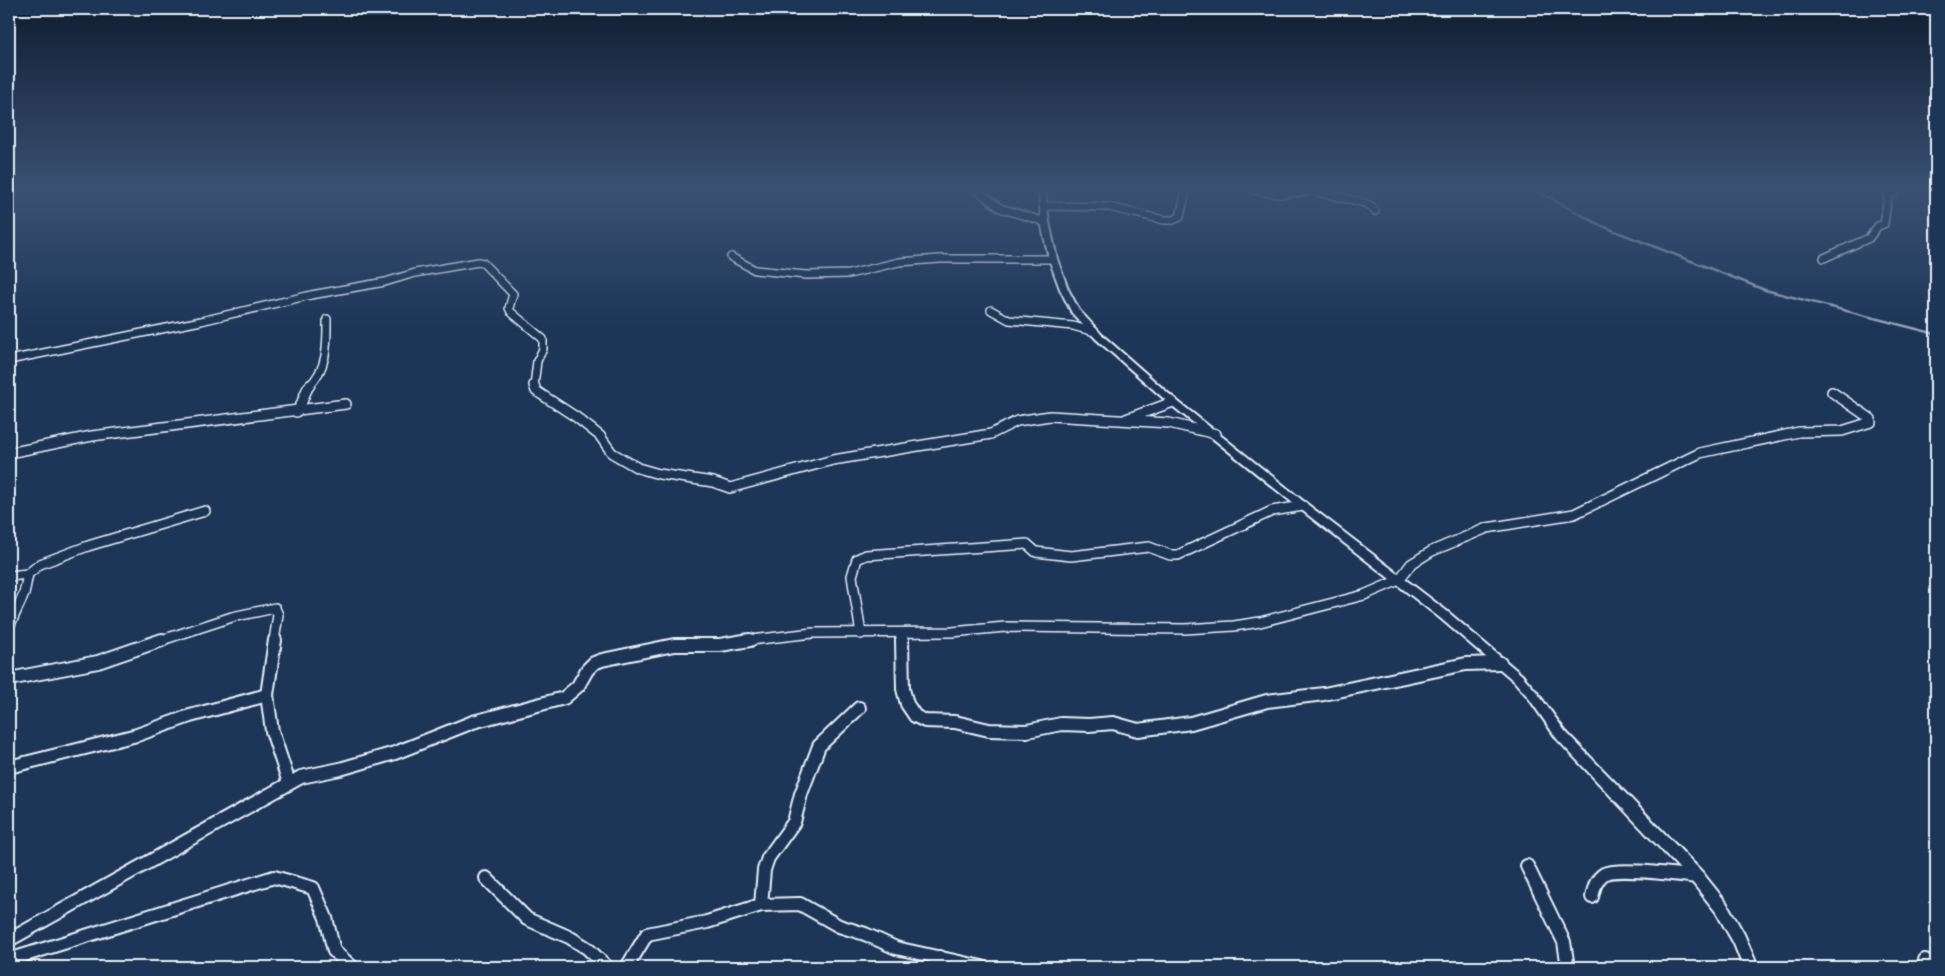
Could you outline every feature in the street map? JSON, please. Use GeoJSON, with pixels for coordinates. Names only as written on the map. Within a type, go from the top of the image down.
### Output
{"type":"FeatureCollection","features":[{"type":"Feature","properties":{"kind":"street"},"geometry":{"type":"LineString","coordinates":[[1048,236],[1053,259],[1064,289],[1075,311],[1095,332],[1173,402],[1444,615],[1518,678],[1532,694],[1561,735],[1697,877],[1721,907],[1752,967]]}},
{"type":"Feature","properties":{"kind":"street"},"geometry":{"type":"LineString","coordinates":[[1824,258],[1871,236]]}},
{"type":"Feature","properties":{"kind":"street"},"geometry":{"type":"LineString","coordinates":[[731,257],[755,270],[806,275],[849,274],[899,262],[940,259],[1053,259]]}},
{"type":"Feature","properties":{"kind":"street"},"geometry":{"type":"LineString","coordinates":[[9,360],[95,341],[201,321],[282,301],[385,282],[415,273],[478,262],[488,267],[513,294],[509,308],[510,312],[543,339],[542,349],[537,361],[534,387],[536,391],[576,417],[600,436],[612,453],[638,468],[659,474],[713,482],[730,488],[739,487],[833,460],[991,434],[1017,421],[1028,418],[1075,416],[1116,421],[1169,423],[1216,434]]}},
{"type":"Feature","properties":{"kind":"street"},"geometry":{"type":"LineString","coordinates":[[991,310],[1009,320],[1073,326],[1095,332]]}},
{"type":"Feature","properties":{"kind":"street"},"geometry":{"type":"LineString","coordinates":[[295,412],[303,405],[308,388],[318,376],[322,367],[327,341],[327,319]]}},
{"type":"Feature","properties":{"kind":"street"},"geometry":{"type":"LineString","coordinates":[[9,940],[301,777],[340,769],[396,753],[473,722],[564,698],[578,686],[587,670],[594,663],[602,660],[674,645],[720,645],[794,634],[978,631],[1005,627],[1185,629],[1234,626],[1350,600],[1399,580],[1412,564],[1432,551],[1474,532],[1487,528],[1574,514],[1700,453],[1799,432],[1842,431],[1871,422],[1871,419],[1860,410],[1832,392]]}},
{"type":"Feature","properties":{"kind":"street"},"geometry":{"type":"LineString","coordinates":[[1116,421],[1144,414],[1173,402]]}},
{"type":"Feature","properties":{"kind":"street"},"geometry":{"type":"LineString","coordinates":[[9,452],[84,436],[295,412],[346,404]]}},
{"type":"Feature","properties":{"kind":"street"},"geometry":{"type":"LineString","coordinates":[[861,634],[852,576],[857,559],[866,556],[1027,544],[1036,552],[1071,556],[1149,547],[1170,555],[1178,555],[1282,508],[1303,506]]}},
{"type":"Feature","properties":{"kind":"street"},"geometry":{"type":"LineString","coordinates":[[9,576],[28,574],[40,564],[88,546],[204,511]]}},
{"type":"Feature","properties":{"kind":"street"},"geometry":{"type":"LineString","coordinates":[[9,627],[20,604],[28,581],[28,574]]}},
{"type":"Feature","properties":{"kind":"street"},"geometry":{"type":"LineString","coordinates":[[9,679],[109,659],[205,625],[257,610],[275,608],[278,615],[267,695],[272,731],[289,783]]}},
{"type":"Feature","properties":{"kind":"street"},"geometry":{"type":"LineString","coordinates":[[902,633],[903,689],[907,704],[915,716],[925,721],[955,722],[989,730],[1027,731],[1061,724],[1089,726],[1113,723],[1138,730],[1191,723],[1267,701],[1324,694],[1466,664],[1500,662]]}},
{"type":"Feature","properties":{"kind":"street"},"geometry":{"type":"LineString","coordinates":[[9,767],[137,735],[190,716],[267,695]]}},
{"type":"Feature","properties":{"kind":"street"},"geometry":{"type":"LineString","coordinates":[[761,905],[764,870],[768,858],[794,822],[801,794],[819,746],[859,708]]}},
{"type":"Feature","properties":{"kind":"street"},"geometry":{"type":"LineString","coordinates":[[1527,866],[1564,942],[1568,967]]}},
{"type":"Feature","properties":{"kind":"street"},"geometry":{"type":"LineString","coordinates":[[1592,897],[1596,880],[1608,872],[1667,873],[1697,877]]}},
{"type":"Feature","properties":{"kind":"street"},"geometry":{"type":"LineString","coordinates":[[9,960],[274,877],[313,888],[326,918],[334,951],[352,967]]}},
{"type":"Feature","properties":{"kind":"street"},"geometry":{"type":"LineString","coordinates":[[486,878],[527,919],[569,937],[587,948],[607,967]]}},
{"type":"Feature","properties":{"kind":"street"},"geometry":{"type":"LineString","coordinates":[[627,967],[647,934],[707,922],[761,905],[781,903],[800,904],[839,926],[937,962],[982,967]]}},
{"type":"Feature","properties":{"kind":"waterway"},"geometry":{"type":"LineString","coordinates":[[1626,236],[1765,290],[1936,334]]}}]}
